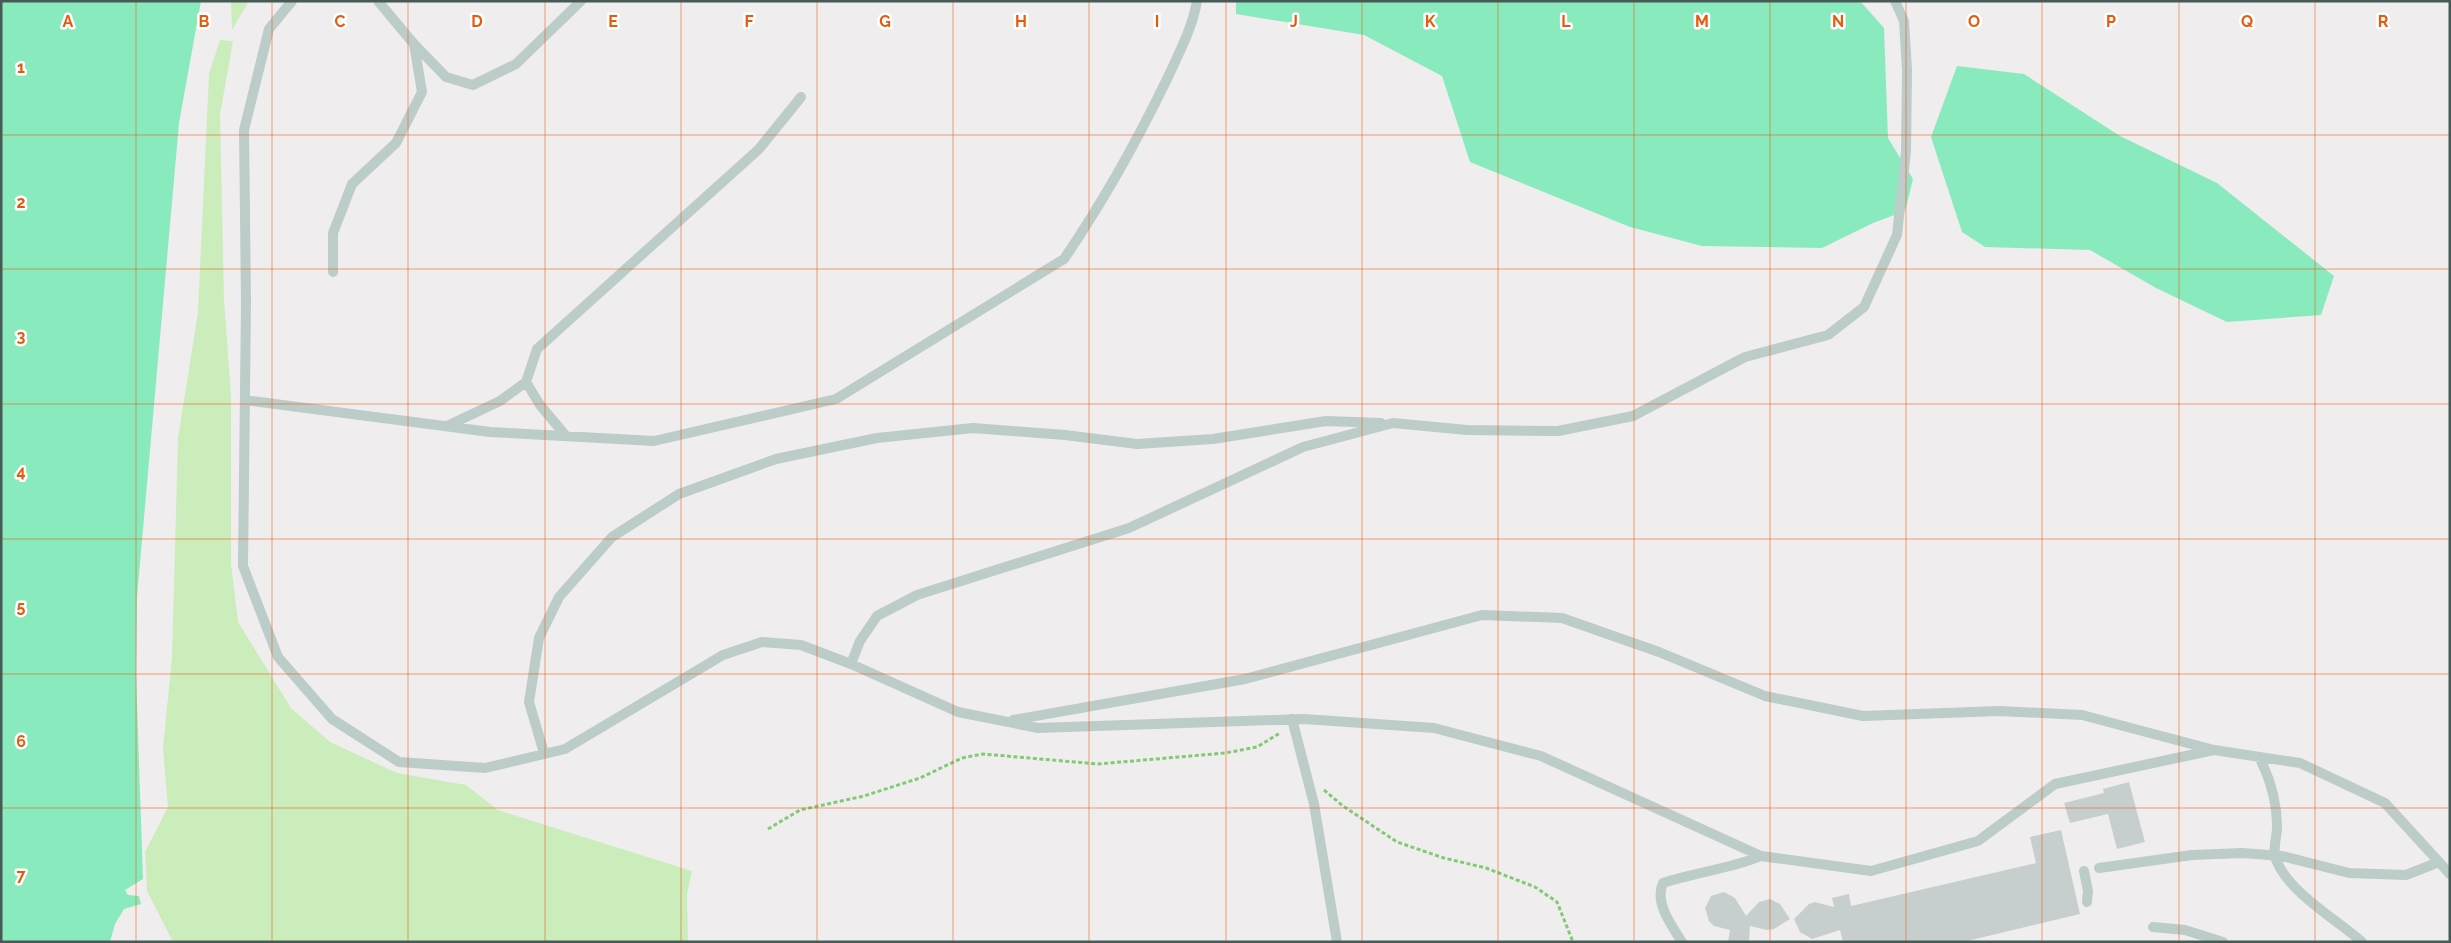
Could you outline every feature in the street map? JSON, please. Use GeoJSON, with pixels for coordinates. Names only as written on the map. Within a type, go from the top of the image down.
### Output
{"type":"FeatureCollection","features":[{"type":"Feature","properties":{"kind":"lane"},"geometry":{"type":"LineString","coordinates":[[292,1],[269,29],[244,130],[246,303],[243,566],[278,657],[332,719],[399,762],[485,768],[565,749],[722,655],[762,642],[801,646],[851,664],[958,712],[1038,728],[1292,719],[1434,728],[1541,756],[1761,856],[1871,871],[1978,841],[2055,784],[2214,750]]}},
{"type":"Feature","properties":{"kind":"lane"},"geometry":{"type":"LineString","coordinates":[[378,1],[414,44],[446,77],[473,85],[516,64],[581,1]]}},
{"type":"Feature","properties":{"kind":"lane"},"geometry":{"type":"LineString","coordinates":[[245,400],[490,432],[654,441],[836,398],[1064,259],[1086,228],[1147,119],[1194,23],[1197,1]]}},
{"type":"Feature","properties":{"kind":"lane"},"geometry":{"type":"LineString","coordinates":[[544,753],[529,702],[539,638],[559,597],[612,537],[679,494],[776,459],[877,438],[973,428],[1065,434],[1137,444],[1213,439],[1326,421],[1393,423],[1467,430],[1558,431],[1633,416],[1745,357],[1828,335],[1864,307],[1897,235],[1906,151],[1907,70],[1904,20],[1895,1]]}},
{"type":"Feature","properties":{"kind":"lane"},"geometry":{"type":"LineString","coordinates":[[333,272],[334,233],[352,184],[396,143],[422,92],[414,44]]}},
{"type":"Feature","properties":{"kind":"lane"},"geometry":{"type":"LineString","coordinates":[[446,427],[500,401],[526,382],[537,349],[758,148],[801,97]]}},
{"type":"Feature","properties":{"kind":"lane"},"geometry":{"type":"LineString","coordinates":[[526,382],[540,405],[566,436]]}},
{"type":"Feature","properties":{"kind":"lane"},"geometry":{"type":"LineString","coordinates":[[851,664],[860,641],[877,616],[917,595],[1129,528],[1302,448],[1393,423]]}},
{"type":"Feature","properties":{"kind":"lane"},"geometry":{"type":"LineString","coordinates":[[1005,722],[1245,679],[1482,615],[1562,618],[1659,652],[1765,696],[1863,716],[1999,711],[2082,715],[2214,750],[2300,763],[2385,803],[2450,874]]}},
{"type":"Feature","properties":{"kind":"lane"},"geometry":{"type":"LineString","coordinates":[[1292,719],[1314,804],[1337,942]]}},
{"type":"Feature","properties":{"kind":"lane"},"geometry":{"type":"LineString","coordinates":[[2259,757],[2270,779],[2275,801],[2277,828],[2275,856],[2283,874],[2313,902],[2362,942]]}},
{"type":"Feature","properties":{"kind":"lane"},"geometry":{"type":"LineString","coordinates":[[2099,868],[2192,855],[2242,853],[2275,856],[2348,873],[2406,875],[2439,862]]}},
{"type":"Feature","properties":{"kind":"lane"},"geometry":{"type":"LineString","coordinates":[[1682,942],[1661,902],[1660,890],[1663,883],[1689,874],[1741,864],[1761,856]]}},
{"type":"Feature","properties":{"kind":"lane"},"geometry":{"type":"LineString","coordinates":[[2084,871],[2088,891],[2087,902]]}},
{"type":"Feature","properties":{"kind":"lane"},"geometry":{"type":"LineString","coordinates":[[2153,927],[2185,930],[2199,938],[2223,942]]}},
{"type":"Feature","properties":{"kind":"path"},"geometry":{"type":"LineString","coordinates":[[768,829],[800,810],[864,796],[920,778],[962,758],[983,754],[1098,764],[1225,753],[1257,747],[1276,737],[1292,719]]}},
{"type":"Feature","properties":{"kind":"path"},"geometry":{"type":"LineString","coordinates":[[1307,776],[1343,806],[1397,842],[1444,858],[1486,868],[1535,887],[1557,902],[1573,942]]}},
{"type":"Feature","properties":{"kind":"shaded area"},"geometry":{"type":"Polygon","coordinates":[[[1,1],[201,1],[179,123],[137,597],[136,675],[143,879],[125,890],[128,895],[139,896],[141,904],[124,909],[115,924],[110,942],[1,942],[1,1]]]}},
{"type":"Feature","properties":{"kind":"shaded area"},"geometry":{"type":"Polygon","coordinates":[[[231,1],[249,1],[232,30],[231,1]]]}},
{"type":"Feature","properties":{"kind":"shaded area"},"geometry":{"type":"Polygon","coordinates":[[[1236,1],[1860,1],[1884,28],[1888,138],[1913,179],[1905,211],[1873,223],[1822,248],[1702,246],[1630,227],[1470,162],[1442,76],[1364,35],[1236,14],[1236,1]]]}},
{"type":"Feature","properties":{"kind":"shaded area"},"geometry":{"type":"Polygon","coordinates":[[[220,40],[233,41],[220,115],[224,299],[231,396],[231,564],[238,622],[291,708],[330,742],[397,773],[466,785],[498,810],[692,871],[687,894],[688,942],[173,942],[147,891],[145,852],[168,807],[163,748],[172,657],[178,438],[198,312],[209,74],[220,40]]]}},
{"type":"Feature","properties":{"kind":"shaded area"},"geometry":{"type":"Polygon","coordinates":[[[1957,66],[2024,74],[2120,136],[2217,183],[2334,276],[2321,315],[2227,322],[2156,288],[2090,250],[1985,247],[1962,232],[1931,137],[1957,66]]]}},
{"type":"Feature","properties":{"kind":"building"},"geometry":{"type":"Polygon","coordinates":[[[2129,782],[2145,842],[2117,849],[2108,814],[2070,823],[2064,803],[2104,793],[2103,789],[2129,782]]]}},
{"type":"Feature","properties":{"kind":"building"},"geometry":{"type":"Polygon","coordinates":[[[2061,830],[2080,914],[1963,942],[1843,942],[1840,930],[1812,939],[1800,932],[1794,919],[1809,904],[1815,902],[1834,907],[1832,898],[1849,894],[1851,906],[2036,863],[2030,837],[2061,830]]]}},
{"type":"Feature","properties":{"kind":"building"},"geometry":{"type":"Polygon","coordinates":[[[1724,892],[1735,898],[1746,916],[1759,902],[1770,899],[1780,904],[1790,919],[1774,929],[1767,930],[1750,926],[1749,942],[1728,942],[1730,930],[1714,926],[1709,921],[1705,908],[1711,896],[1724,892]]]}}]}
